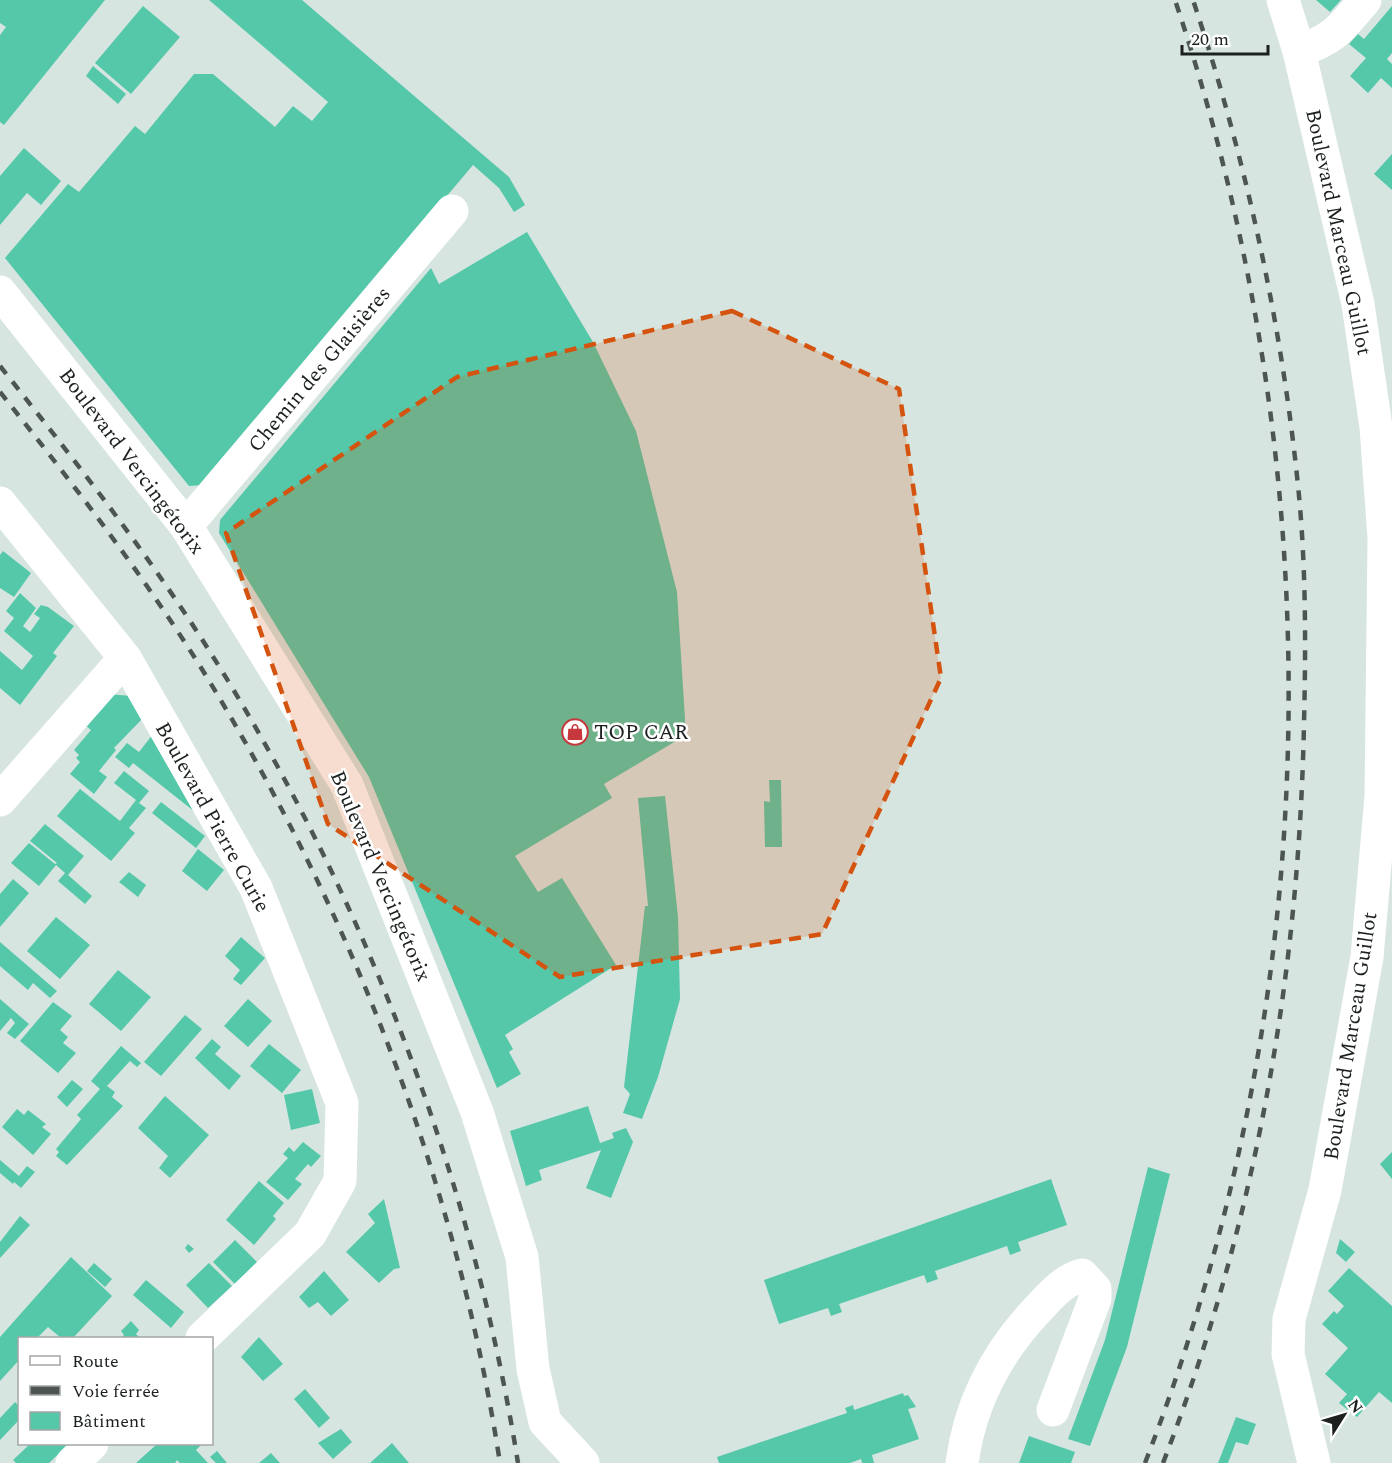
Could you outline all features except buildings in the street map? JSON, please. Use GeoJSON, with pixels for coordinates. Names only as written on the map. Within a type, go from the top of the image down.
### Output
{"type":"FeatureCollection","features":[{"type":"Feature","properties":{"kind":"street","name":"Boulevard Marceau Guillot"},"geometry":{"type":"LineString","coordinates":[[1283,0],[1299,51],[1358,304],[1376,428],[1384,538],[1386,796],[1367,957],[1350,1064],[1325,1190],[1289,1319],[1288,1354],[1314,1463]]}},
{"type":"Feature","properties":{"kind":"street"},"geometry":{"type":"LineString","coordinates":[[1299,51],[1326,42],[1334,36],[1365,0]]}},
{"type":"Feature","properties":{"kind":"street","name":"Chemin des Glaisières"},"geometry":{"type":"LineString","coordinates":[[186,526],[452,211]]}},
{"type":"Feature","properties":{"kind":"street","name":"Boulevard Vercingétorix"},"geometry":{"type":"LineString","coordinates":[[0,292],[186,526],[352,796],[481,1124],[522,1257],[533,1369],[545,1422],[583,1463]]}},
{"type":"Feature","properties":{"kind":"street","name":"Boulevard Pierre Curie"},"geometry":{"type":"LineString","coordinates":[[0,503],[125,658],[256,888],[342,1103],[340,1181],[310,1234],[203,1337]]}},
{"type":"Feature","properties":{"kind":"street"},"geometry":{"type":"LineString","coordinates":[[0,800],[125,658]]}},
{"type":"Feature","properties":{"kind":"street"},"geometry":{"type":"LineString","coordinates":[[962,1463],[966,1432],[982,1390],[1001,1355],[1042,1304],[1064,1283],[1082,1275],[1095,1289],[1092,1313],[1053,1410]]}},
{"type":"Feature","properties":{"kind":"street"},"geometry":{"type":"LineString","coordinates":[[72,1463],[90,1445]]}},
{"type":"Feature","properties":{"kind":"highlighted area"},"geometry":{"type":"Polygon","coordinates":[[[732,311],[899,389],[941,678],[822,934],[560,977],[328,824],[226,533],[457,377],[732,311]]]}},
{"type":"Feature","properties":{"kind":"railway"},"geometry":{"type":"LineString","coordinates":[[1145,1463],[1205,1285],[1249,1104],[1277,920],[1288,734],[1284,549],[1263,364],[1227,181],[1175,0]]}},
{"type":"Feature","properties":{"kind":"railway"},"geometry":{"type":"LineString","coordinates":[[1163,1463],[1195,1373],[1223,1283],[1247,1191],[1266,1099],[1293,912],[1300,818],[1305,692],[1302,537],[1297,476],[1281,355],[1244,175],[1193,0]]}},
{"type":"Feature","properties":{"kind":"railway"},"geometry":{"type":"LineString","coordinates":[[0,366],[157,572],[205,644],[262,738],[314,835],[361,935],[403,1038],[440,1142],[472,1248],[498,1355],[518,1463]]}},
{"type":"Feature","properties":{"kind":"railway"},"geometry":{"type":"LineString","coordinates":[[0,392],[108,532],[184,641],[261,770],[309,864],[353,959],[393,1057],[427,1156],[457,1257],[481,1359],[500,1463]]}},
{"type":"Feature","properties":{"kind":"place","name":"TOP CAR"},"geometry":{"type":"Point","coordinates":[575,732]}}]}
